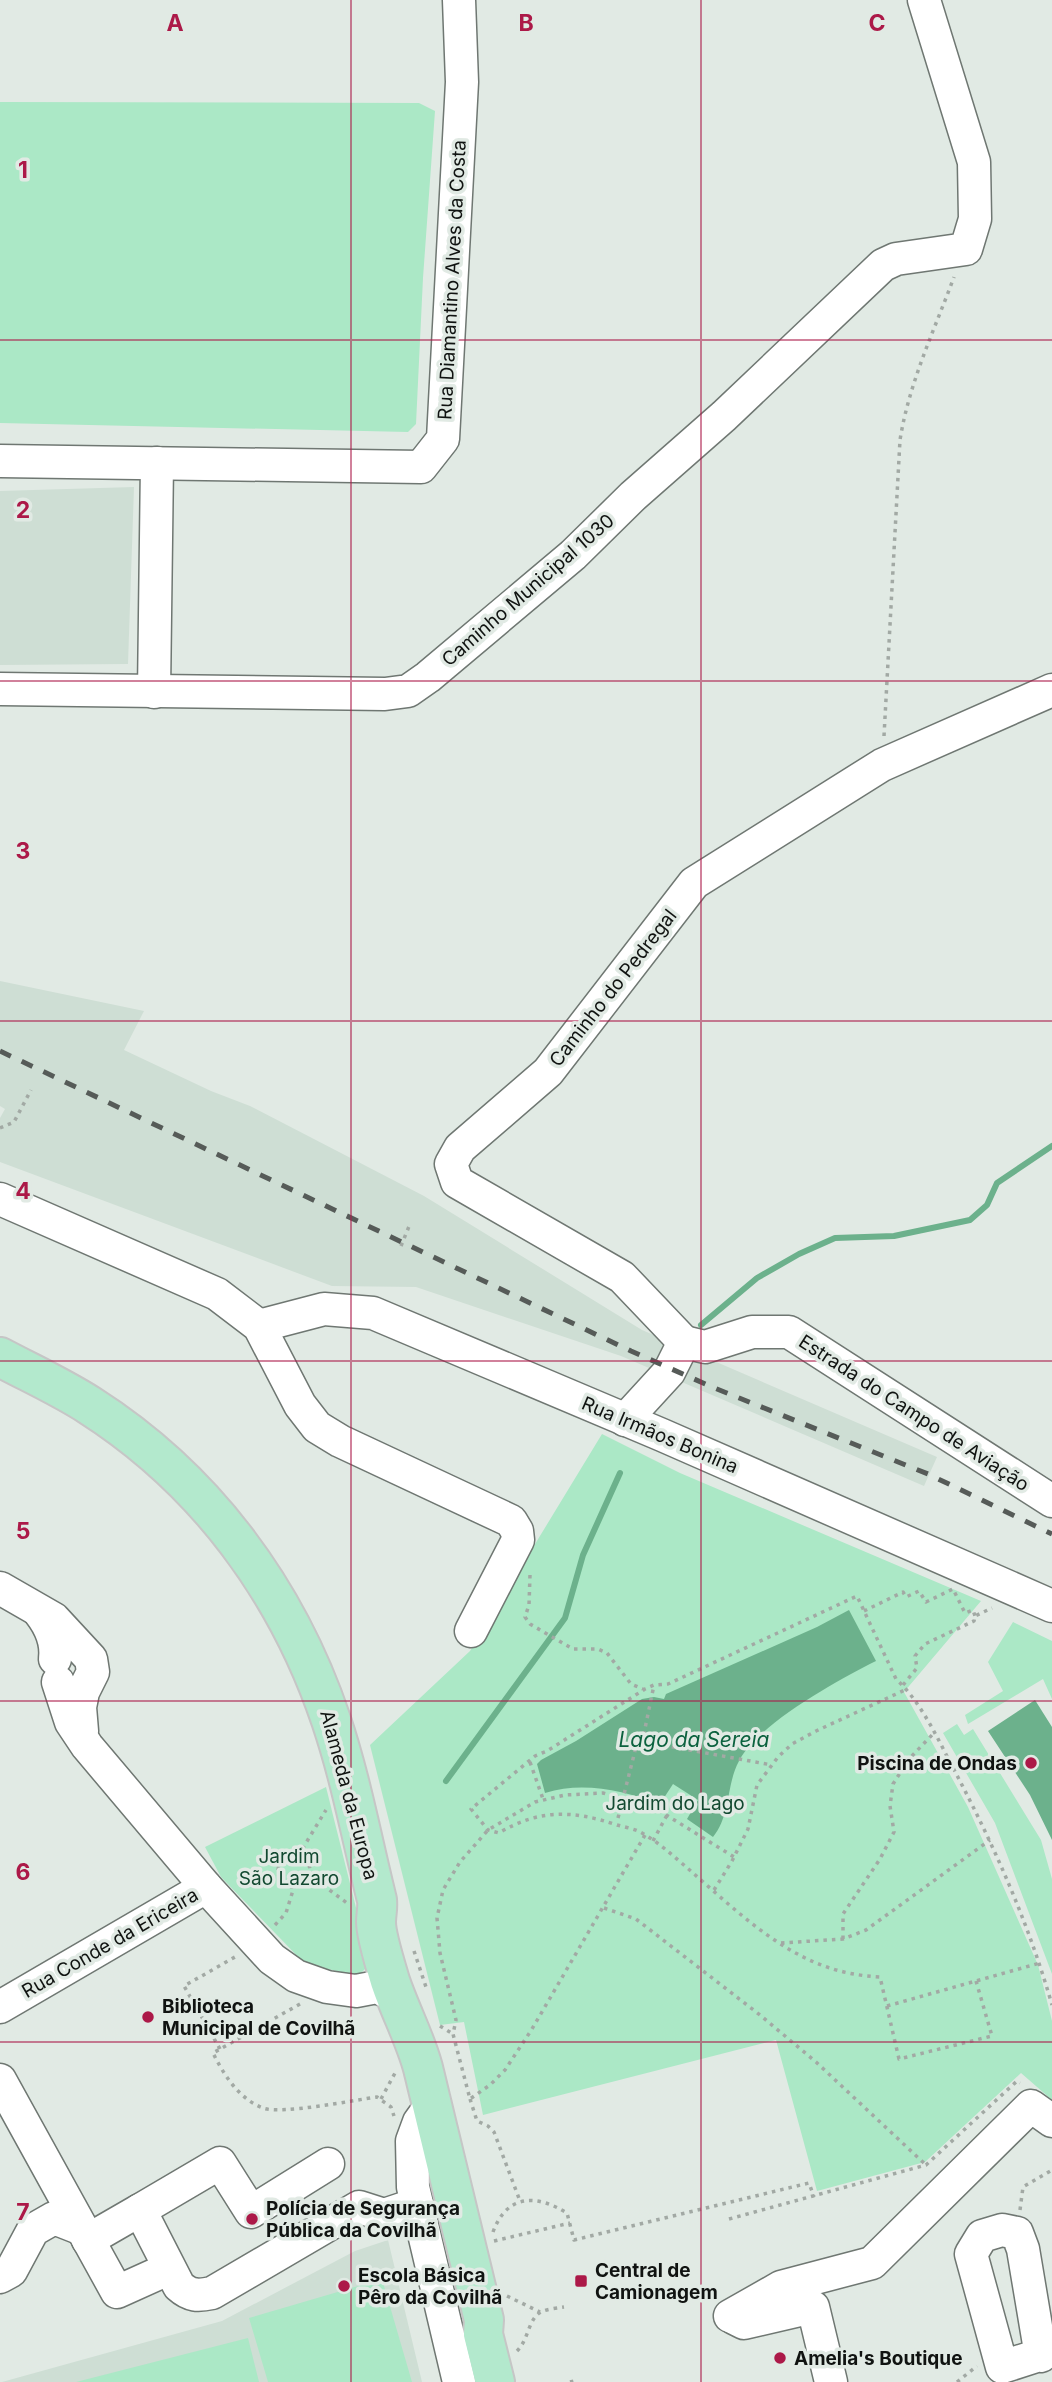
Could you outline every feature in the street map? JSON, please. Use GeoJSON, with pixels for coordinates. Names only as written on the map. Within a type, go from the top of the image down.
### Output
{"type":"FeatureCollection","features":[{"type":"Feature","properties":{"kind":"main road","name":"Alameda da Europa"},"geometry":{"type":"LineString","coordinates":[[0,1357],[89,1405],[135,1438],[174,1471],[210,1507],[247,1553],[297,1637],[331,1720],[350,1784],[364,1909],[376,1921],[432,2104],[484,2320],[483,2334],[504,2368]]}},
{"type":"Feature","properties":{"kind":"main road","name":"Alameda da Europa"},"geometry":{"type":"LineString","coordinates":[[364,1909],[385,1918],[416,2001],[422,2025],[400,2005]]}},
{"type":"Feature","properties":{"kind":"street","name":"Rua Diamantino Alves da Costa"},"geometry":{"type":"LineString","coordinates":[[0,461],[421,467],[443,439],[462,82],[459,0]]}},
{"type":"Feature","properties":{"kind":"street"},"geometry":{"type":"LineString","coordinates":[[924,0],[974,162],[975,219],[965,249]]}},
{"type":"Feature","properties":{"kind":"street","name":"Caminho Municipal 1030"},"geometry":{"type":"LineString","coordinates":[[0,689],[385,694],[408,691],[573,555],[883,265],[897,259],[965,249]]}},
{"type":"Feature","properties":{"kind":"street"},"geometry":{"type":"LineString","coordinates":[[154,692],[157,463]]}},
{"type":"Feature","properties":{"kind":"street","name":"Caminho do Pedregal"},"geometry":{"type":"LineString","coordinates":[[684,1342],[622,1277],[457,1182],[451,1164],[460,1147],[548,1072],[694,883],[882,765],[1052,690]]}},
{"type":"Feature","properties":{"kind":"street"},"geometry":{"type":"LineString","coordinates":[[0,1199],[217,1294],[259,1326],[300,1405],[317,1427],[340,1441],[511,1521],[518,1540],[471,1630]]}},
{"type":"Feature","properties":{"kind":"street","name":"Rua Irmãos Bonina"},"geometry":{"type":"LineString","coordinates":[[259,1326],[324,1309],[373,1313],[662,1435],[1052,1606]]}},
{"type":"Feature","properties":{"kind":"street","name":"Estrada do Campo de Aviação"},"geometry":{"type":"LineString","coordinates":[[684,1342],[705,1347],[752,1332],[789,1332],[1051,1497]]}},
{"type":"Feature","properties":{"kind":"street"},"geometry":{"type":"LineString","coordinates":[[625,1420],[669,1372],[684,1342]]}},
{"type":"Feature","properties":{"kind":"street"},"geometry":{"type":"LineString","coordinates":[[662,1435],[669,1372]]}},
{"type":"Feature","properties":{"kind":"street","name":"Rua Conde da Ericeira"},"geometry":{"type":"LineString","coordinates":[[0,1588],[35,1607],[44,1618],[56,1651],[72,1670],[87,1746],[206,1887],[0,2007]]}},
{"type":"Feature","properties":{"kind":"street"},"geometry":{"type":"LineString","coordinates":[[206,1887],[272,1959],[296,1976],[327,1987],[356,1991],[369,2002],[393,2015],[400,2005],[377,1980],[356,1991]]}},
{"type":"Feature","properties":{"kind":"street"},"geometry":{"type":"LineString","coordinates":[[0,2080],[117,2292],[168,2269]]}},
{"type":"Feature","properties":{"kind":"street"},"geometry":{"type":"LineString","coordinates":[[432,2104],[419,2122],[412,2141],[411,2161],[416,2204],[458,2382]]}},
{"type":"Feature","properties":{"kind":"street"},"geometry":{"type":"LineString","coordinates":[[831,2382],[813,2307],[744,2323],[730,2316],[781,2287],[872,2263],[1031,2106],[1052,2121]]}},
{"type":"Feature","properties":{"kind":"street"},"geometry":{"type":"LineString","coordinates":[[85,2235],[140,2210],[220,2163],[251,2213],[328,2164]]}},
{"type":"Feature","properties":{"kind":"street"},"geometry":{"type":"LineString","coordinates":[[0,2241],[21,2230],[43,2198],[52,2173]]}},
{"type":"Feature","properties":{"kind":"street"},"geometry":{"type":"LineString","coordinates":[[140,2210],[179,2286],[187,2294],[200,2296],[212,2293],[359,2207],[384,2215],[416,2204]]}},
{"type":"Feature","properties":{"kind":"street"},"geometry":{"type":"LineString","coordinates":[[0,2277],[11,2271],[33,2230],[54,2218],[85,2235]]}},
{"type":"Feature","properties":{"kind":"street"},"geometry":{"type":"LineString","coordinates":[[1002,2230],[1017,2233],[1047,2354],[993,2374],[971,2254],[982,2235],[1002,2230]]}},
{"type":"Feature","properties":{"kind":"path"},"geometry":{"type":"LineString","coordinates":[[882,765],[902,427],[915,378],[965,249]]}},
{"type":"Feature","properties":{"kind":"path"},"geometry":{"type":"LineString","coordinates":[[0,1128],[14,1122],[31,1090]]}},
{"type":"Feature","properties":{"kind":"path"},"geometry":{"type":"LineString","coordinates":[[401,1246],[410,1224]]}},
{"type":"Feature","properties":{"kind":"path"},"geometry":{"type":"LineString","coordinates":[[530,1571],[526,1616],[530,1624],[573,1649],[598,1649],[607,1653],[631,1685],[645,1689]]}},
{"type":"Feature","properties":{"kind":"path"},"geometry":{"type":"LineString","coordinates":[[713,1890],[748,1829],[757,1785],[792,1744],[905,1687],[917,1668],[915,1656],[925,1644],[974,1621],[975,1616],[973,1610],[965,1613],[954,1589],[926,1602],[919,1591],[905,1597],[903,1592],[864,1611]]}},
{"type":"Feature","properties":{"kind":"path"},"geometry":{"type":"LineString","coordinates":[[975,1980],[992,2036],[899,2059],[880,1978],[853,1976],[818,1965],[779,1943],[645,1835],[601,1819],[562,1813],[517,1822],[499,1833],[488,1830],[471,1809],[535,1756],[645,1689],[668,1684],[857,1596],[896,1679],[905,1687],[934,1733],[981,1819],[1028,1928],[1052,2005]]}},
{"type":"Feature","properties":{"kind":"path"},"geometry":{"type":"LineString","coordinates":[[975,1616],[999,1605]]}},
{"type":"Feature","properties":{"kind":"path"},"geometry":{"type":"LineString","coordinates":[[642,1743],[654,1685]]}},
{"type":"Feature","properties":{"kind":"path"},"geometry":{"type":"LineString","coordinates":[[843,1939],[844,1914],[880,1859],[894,1832],[890,1806],[893,1784],[909,1759],[934,1733]]}},
{"type":"Feature","properties":{"kind":"path"},"geometry":{"type":"LineString","coordinates":[[615,1824],[636,1745],[651,1743],[772,1765]]}},
{"type":"Feature","properties":{"kind":"path"},"geometry":{"type":"LineString","coordinates":[[530,1761],[543,1799]]}},
{"type":"Feature","properties":{"kind":"path"},"geometry":{"type":"LineString","coordinates":[[520,2202],[494,2132],[477,2121],[453,2034],[456,2020],[440,1953],[437,1918],[443,1890],[460,1862],[496,1823],[543,1799],[582,1793],[603,1793],[655,1808],[734,1857]]}},
{"type":"Feature","properties":{"kind":"path"},"geometry":{"type":"LineString","coordinates":[[298,1856],[328,1805]]}},
{"type":"Feature","properties":{"kind":"path"},"geometry":{"type":"LineString","coordinates":[[653,1841],[667,1815]]}},
{"type":"Feature","properties":{"kind":"path"},"geometry":{"type":"LineString","coordinates":[[471,2099],[505,2070],[532,2029],[645,1835]]}},
{"type":"Feature","properties":{"kind":"path"},"geometry":{"type":"LineString","coordinates":[[779,1943],[843,1939],[866,1930],[990,1840]]}},
{"type":"Feature","properties":{"kind":"path"},"geometry":{"type":"LineString","coordinates":[[298,1856],[309,1864],[309,1875],[303,1884],[288,1887],[280,1880],[277,1870],[285,1857],[298,1856]]}},
{"type":"Feature","properties":{"kind":"path"},"geometry":{"type":"LineString","coordinates":[[309,1875],[364,1909]]}},
{"type":"Feature","properties":{"kind":"path"},"geometry":{"type":"LineString","coordinates":[[272,1928],[286,1913],[294,1887]]}},
{"type":"Feature","properties":{"kind":"path"},"geometry":{"type":"LineString","coordinates":[[604,1908],[636,1919],[760,2015],[816,2062],[926,2165],[729,2219]]}},
{"type":"Feature","properties":{"kind":"path"},"geometry":{"type":"LineString","coordinates":[[220,2049],[184,1986],[242,1952]]}},
{"type":"Feature","properties":{"kind":"path"},"geometry":{"type":"LineString","coordinates":[[887,2006],[1040,1963]]}},
{"type":"Feature","properties":{"kind":"path"},"geometry":{"type":"LineString","coordinates":[[214,2053],[301,2003]]}},
{"type":"Feature","properties":{"kind":"path"},"geometry":{"type":"LineString","coordinates":[[382,2099],[393,2076]]}},
{"type":"Feature","properties":{"kind":"path"},"geometry":{"type":"LineString","coordinates":[[1020,2214],[1023,2187],[1052,2170]]}},
{"type":"Feature","properties":{"kind":"path"},"geometry":{"type":"LineString","coordinates":[[570,2223],[490,2242],[497,2222],[515,2202],[545,2201],[567,2213],[570,2223],[574,2240],[809,2183],[814,2197]]}},
{"type":"Feature","properties":{"kind":"path"},"geometry":{"type":"LineString","coordinates":[[499,2292],[540,2312]]}},
{"type":"Feature","properties":{"kind":"path"},"geometry":{"type":"LineString","coordinates":[[504,2368],[526,2339],[531,2322],[540,2312],[564,2307]]}},
{"type":"Feature","properties":{"kind":"shaded area"},"geometry":{"type":"Polygon","coordinates":[[[134,487],[128,664],[0,665],[0,491],[134,487]]]}},
{"type":"Feature","properties":{"kind":"shaded area"},"geometry":{"type":"Polygon","coordinates":[[[0,981],[144,1011],[124,1050],[211,1091],[250,1106],[424,1196],[642,1330],[937,1457],[924,1486],[621,1356],[416,1287],[332,1286],[0,1162],[0,1118],[5,1109],[0,1106],[0,981]]]}},
{"type":"Feature","properties":{"kind":"shaded area","name":"Escola Básica Pêro da Covilhã"},"geometry":{"type":"Polygon","coordinates":[[[388,2240],[422,2382],[2,2382],[222,2321],[355,2251],[388,2240]]]}},
{"type":"Feature","properties":{"kind":"green space"},"geometry":{"type":"Polygon","coordinates":[[[0,102],[419,103],[435,111],[416,424],[408,432],[0,423],[0,102]]]}},
{"type":"Feature","properties":{"kind":"green space","name":"Jardim do Lago"},"geometry":{"type":"Polygon","coordinates":[[[602,1434],[680,1473],[981,1601],[904,1692],[968,1807],[1038,1965],[1052,2021],[1052,2100],[1021,2073],[925,2162],[817,2191],[776,2040],[483,2115],[464,2022],[440,2025],[370,1745],[470,1651],[602,1434]]]}},
{"type":"Feature","properties":{"kind":"green space"},"geometry":{"type":"Polygon","coordinates":[[[1013,1622],[1052,1641],[1052,1699],[1043,1679],[968,1724],[965,1715],[1003,1691],[988,1662],[1013,1622]]]}},
{"type":"Feature","properties":{"kind":"green space"},"geometry":{"type":"Polygon","coordinates":[[[957,1724],[964,1735],[973,1729],[1041,1840],[1052,1879],[1052,1974],[995,1823],[943,1733],[957,1724]]]}},
{"type":"Feature","properties":{"kind":"green space","name":"Jardim São Lazaro"},"geometry":{"type":"Polygon","coordinates":[[[326,1787],[370,1964],[361,1973],[350,1974],[305,1964],[221,1877],[205,1847],[326,1787]]]}},
{"type":"Feature","properties":{"kind":"green space"},"geometry":{"type":"Polygon","coordinates":[[[382,2279],[412,2382],[268,2382],[249,2318],[382,2279]]]}},
{"type":"Feature","properties":{"kind":"green space"},"geometry":{"type":"Polygon","coordinates":[[[248,2338],[259,2382],[76,2382],[248,2338]]]}},
{"type":"Feature","properties":{"kind":"water","name":"Lago da Sereia"},"geometry":{"type":"Polygon","coordinates":[[[849,1610],[876,1661],[800,1704],[763,1732],[749,1747],[735,1770],[723,1819],[713,1837],[687,1819],[698,1800],[673,1784],[660,1804],[603,1789],[574,1788],[545,1793],[537,1764],[541,1760],[642,1699],[664,1699],[666,1694],[817,1627],[849,1610]]]}},
{"type":"Feature","properties":{"kind":"water","name":"Piscina de Ondas"},"geometry":{"type":"Polygon","coordinates":[[[1035,1700],[1052,1727],[1052,1840],[1030,1795],[988,1731],[1035,1700]]]}},
{"type":"Feature","properties":{"kind":"waterway"},"geometry":{"type":"LineString","coordinates":[[701,1325],[757,1278],[799,1254],[835,1238],[894,1236],[970,1220],[987,1205],[997,1183],[1052,1146]]}},
{"type":"Feature","properties":{"kind":"waterway"},"geometry":{"type":"LineString","coordinates":[[446,1781],[565,1618],[583,1555],[620,1473]]}},
{"type":"Feature","properties":{"kind":"railway"},"geometry":{"type":"LineString","coordinates":[[0,1051],[631,1351],[712,1387],[928,1474],[1052,1534]]}},
{"type":"Feature","properties":{"kind":"place","name":"Piscina de Ondas"},"geometry":{"type":"Point","coordinates":[1031,1763]}},
{"type":"Feature","properties":{"kind":"place","name":"Biblioteca Municipal de Covilhã"},"geometry":{"type":"Point","coordinates":[148,2017]}},
{"type":"Feature","properties":{"kind":"place","name":"Polícia de Segurança Pública da Covilhã"},"geometry":{"type":"Point","coordinates":[252,2219]}},
{"type":"Feature","properties":{"kind":"place","name":"Central de Camionagem"},"geometry":{"type":"Point","coordinates":[581,2281]}},
{"type":"Feature","properties":{"kind":"place","name":"Escola Básica Pêro da Covilhã"},"geometry":{"type":"Point","coordinates":[344,2286]}},
{"type":"Feature","properties":{"kind":"place","name":"Amelia's Boutique"},"geometry":{"type":"Point","coordinates":[780,2358]}}]}
